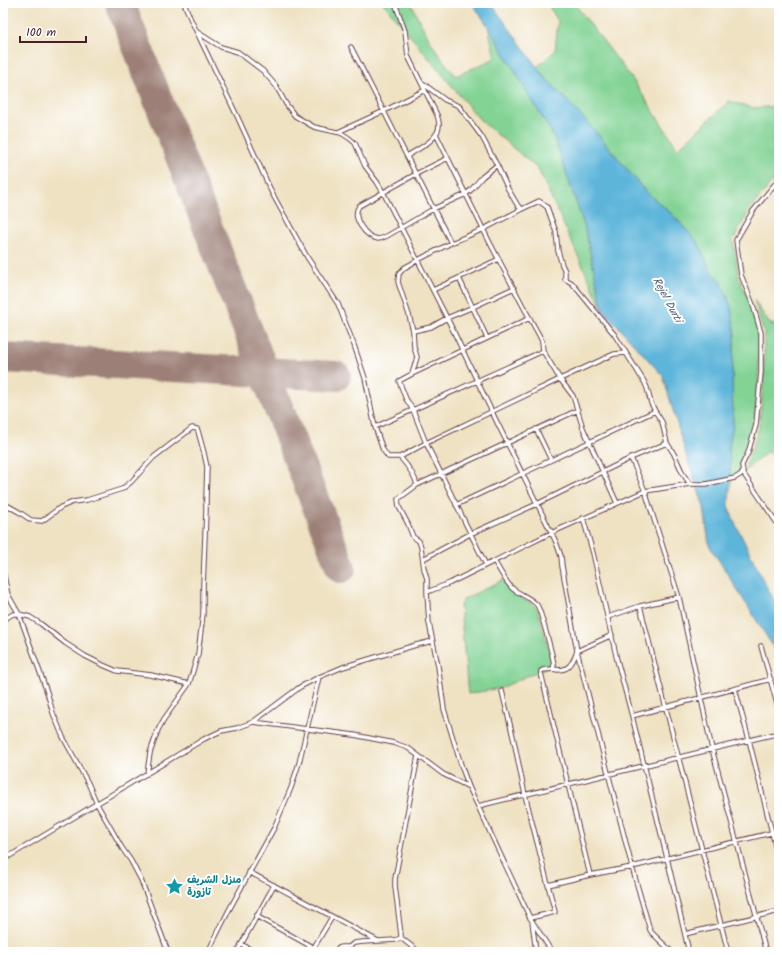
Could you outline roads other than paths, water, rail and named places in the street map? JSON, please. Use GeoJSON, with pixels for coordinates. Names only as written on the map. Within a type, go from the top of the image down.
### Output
{"type":"FeatureCollection","features":[{"type":"Feature","properties":{"kind":"street"},"geometry":{"type":"LineString","coordinates":[[184,3],[272,193],[307,257],[338,304],[365,378],[375,427],[383,450],[388,457],[400,457],[426,443],[614,354],[626,353]]}},
{"type":"Feature","properties":{"kind":"street"},"geometry":{"type":"LineString","coordinates":[[395,3],[405,31],[408,56],[437,115],[439,123],[439,129],[433,139],[407,156]]}},
{"type":"Feature","properties":{"kind":"street"},"geometry":{"type":"LineString","coordinates":[[197,32],[221,47],[238,52],[263,71],[276,86],[295,116],[314,127],[344,134],[353,140],[365,166],[377,182],[418,260],[561,556],[577,651],[632,867],[650,930],[672,952]]}},
{"type":"Feature","properties":{"kind":"street"},"geometry":{"type":"LineString","coordinates":[[351,47],[451,243]]}},
{"type":"Feature","properties":{"kind":"street"},"geometry":{"type":"LineString","coordinates":[[421,82],[444,100],[459,106],[482,137],[508,189],[518,206],[522,209]]}},
{"type":"Feature","properties":{"kind":"street"},"geometry":{"type":"LineString","coordinates":[[337,132],[384,111],[425,90]]}},
{"type":"Feature","properties":{"kind":"street"},"geometry":{"type":"LineString","coordinates":[[436,134],[499,260],[542,341],[543,350],[560,379],[573,396],[583,428],[617,503]]}},
{"type":"Feature","properties":{"kind":"street"},"geometry":{"type":"LineString","coordinates":[[448,158],[382,192],[359,206],[356,210],[356,216],[364,230],[370,236],[381,239],[433,209],[466,194],[482,177],[497,165]]}},
{"type":"Feature","properties":{"kind":"street"},"geometry":{"type":"LineString","coordinates":[[779,179],[753,211],[736,240],[741,275],[753,305],[761,333],[761,372],[756,425],[748,453],[742,465],[743,473],[779,526]]}},
{"type":"Feature","properties":{"kind":"street"},"geometry":{"type":"LineString","coordinates":[[412,374],[417,357],[414,347],[413,331],[398,282],[398,274],[404,268],[418,260],[539,201],[546,207],[556,232],[558,251],[565,271],[565,278],[572,283],[589,303],[614,334],[626,353],[646,386],[651,403],[662,422],[666,443],[674,454],[683,474],[690,484]]}},
{"type":"Feature","properties":{"kind":"street"},"geometry":{"type":"LineString","coordinates":[[433,290],[499,260]]}},
{"type":"Feature","properties":{"kind":"street"},"geometry":{"type":"LineString","coordinates":[[459,278],[487,338]]}},
{"type":"Feature","properties":{"kind":"street"},"geometry":{"type":"LineString","coordinates":[[413,331],[431,327],[447,318],[473,308],[514,288]]}},
{"type":"Feature","properties":{"kind":"street"},"geometry":{"type":"LineString","coordinates":[[486,565],[426,443],[413,410],[398,381],[530,318]]}},
{"type":"Feature","properties":{"kind":"street"},"geometry":{"type":"LineString","coordinates":[[375,427],[543,350]]}},
{"type":"Feature","properties":{"kind":"street"},"geometry":{"type":"LineString","coordinates":[[552,952],[531,919],[469,787],[462,768],[444,709],[438,666],[429,623],[427,580],[424,569],[424,559],[419,541],[413,537],[399,507],[398,499],[417,485],[578,410]]}},
{"type":"Feature","properties":{"kind":"street"},"geometry":{"type":"LineString","coordinates":[[456,505],[655,411]]}},
{"type":"Feature","properties":{"kind":"street"},"geometry":{"type":"LineString","coordinates":[[3,504],[31,520],[42,521],[61,507],[122,489],[131,482],[154,457],[192,428],[196,429],[207,467],[203,614],[198,654],[189,684],[158,730],[150,753],[147,774]]}},
{"type":"Feature","properties":{"kind":"street"},"geometry":{"type":"LineString","coordinates":[[536,429],[551,460]]}},
{"type":"Feature","properties":{"kind":"street"},"geometry":{"type":"LineString","coordinates":[[424,559],[470,534],[666,443]]}},
{"type":"Feature","properties":{"kind":"street"},"geometry":{"type":"LineString","coordinates":[[400,457],[413,474],[417,485]]}},
{"type":"Feature","properties":{"kind":"street"},"geometry":{"type":"LineString","coordinates":[[632,458],[645,490],[679,597],[712,749],[738,841],[766,952]]}},
{"type":"Feature","properties":{"kind":"street"},"geometry":{"type":"LineString","coordinates":[[427,592],[450,583],[551,533],[645,490],[690,484],[706,484],[735,478],[743,473]]}},
{"type":"Feature","properties":{"kind":"street"},"geometry":{"type":"LineString","coordinates":[[583,518],[593,553],[689,952]]}},
{"type":"Feature","properties":{"kind":"street"},"geometry":{"type":"LineString","coordinates":[[494,561],[513,589],[536,604],[539,609],[554,662],[553,669]]}},
{"type":"Feature","properties":{"kind":"street"},"geometry":{"type":"LineString","coordinates":[[3,571],[8,595],[19,614],[53,713],[63,737],[88,783],[97,804],[141,880],[168,952]]}},
{"type":"Feature","properties":{"kind":"street"},"geometry":{"type":"LineString","coordinates":[[608,617],[640,606],[679,597]]}},
{"type":"Feature","properties":{"kind":"street"},"geometry":{"type":"LineString","coordinates":[[640,606],[728,952]]}},
{"type":"Feature","properties":{"kind":"street"},"geometry":{"type":"LineString","coordinates":[[3,620],[13,614],[30,617],[85,656],[110,668],[118,671],[151,675],[189,684]]}},
{"type":"Feature","properties":{"kind":"street"},"geometry":{"type":"LineString","coordinates":[[590,875],[541,671],[553,669],[562,670],[566,668],[575,658],[577,651],[612,635]]}},
{"type":"Feature","properties":{"kind":"street"},"geometry":{"type":"LineString","coordinates":[[3,860],[204,739],[221,731],[237,728],[253,722],[300,688],[319,677],[343,667],[433,641]]}},
{"type":"Feature","properties":{"kind":"street"},"geometry":{"type":"LineString","coordinates":[[761,646],[779,711]]}},
{"type":"Feature","properties":{"kind":"street"},"geometry":{"type":"LineString","coordinates":[[208,952],[274,828],[291,788],[319,677]]}},
{"type":"Feature","properties":{"kind":"street"},"geometry":{"type":"LineString","coordinates":[[632,716],[770,679]]}},
{"type":"Feature","properties":{"kind":"street"},"geometry":{"type":"LineString","coordinates":[[735,689],[779,861]]}},
{"type":"Feature","properties":{"kind":"street"},"geometry":{"type":"LineString","coordinates":[[502,691],[525,795],[555,912],[531,919]]}},
{"type":"Feature","properties":{"kind":"street"},"geometry":{"type":"LineString","coordinates":[[253,722],[354,735],[394,743],[408,748],[443,774],[469,787]]}},
{"type":"Feature","properties":{"kind":"street"},"geometry":{"type":"LineString","coordinates":[[478,806],[779,733]]}},
{"type":"Feature","properties":{"kind":"street"},"geometry":{"type":"LineString","coordinates":[[418,756],[395,879],[395,886],[401,938],[419,952]]}},
{"type":"Feature","properties":{"kind":"street"},"geometry":{"type":"LineString","coordinates":[[548,885],[632,867],[779,831]]}},
{"type":"Feature","properties":{"kind":"street"},"geometry":{"type":"LineString","coordinates":[[250,872],[378,941]]}},
{"type":"Feature","properties":{"kind":"street"},"geometry":{"type":"LineString","coordinates":[[237,952],[274,885]]}},
{"type":"Feature","properties":{"kind":"street"},"geometry":{"type":"LineString","coordinates":[[685,934],[779,910]]}},
{"type":"Feature","properties":{"kind":"street"},"geometry":{"type":"LineString","coordinates":[[256,916],[313,951],[332,917]]}},
{"type":"Feature","properties":{"kind":"street"},"geometry":{"type":"LineString","coordinates":[[531,919],[536,952]]}},
{"type":"Feature","properties":{"kind":"street"},"geometry":{"type":"LineString","coordinates":[[332,952],[341,947],[349,947],[354,943],[395,940],[401,938]]}},
{"type":"Feature","properties":{"kind":"street"},"geometry":{"type":"LineString","coordinates":[[241,944],[255,952]]}},
{"type":"Feature","properties":{"kind":"street"},"geometry":{"type":"LineString","coordinates":[[348,952],[349,947]]}},
{"type":"Feature","properties":{"kind":"water","name":"Rejel Durti"},"geometry":{"type":"Polygon","coordinates":[[[472,3],[491,3],[542,74],[596,132],[645,191],[673,215],[699,244],[710,270],[721,281],[731,306],[735,334],[732,370],[733,425],[729,446],[731,483],[728,506],[764,582],[779,608],[779,656],[709,545],[704,507],[687,458],[663,376],[603,310],[584,225],[554,137],[488,26],[472,3]]]}},
{"type":"Feature","properties":{"kind":"place","name":"منزل الشريف تازورة"},"geometry":{"type":"Point","coordinates":[174,886]}}]}
